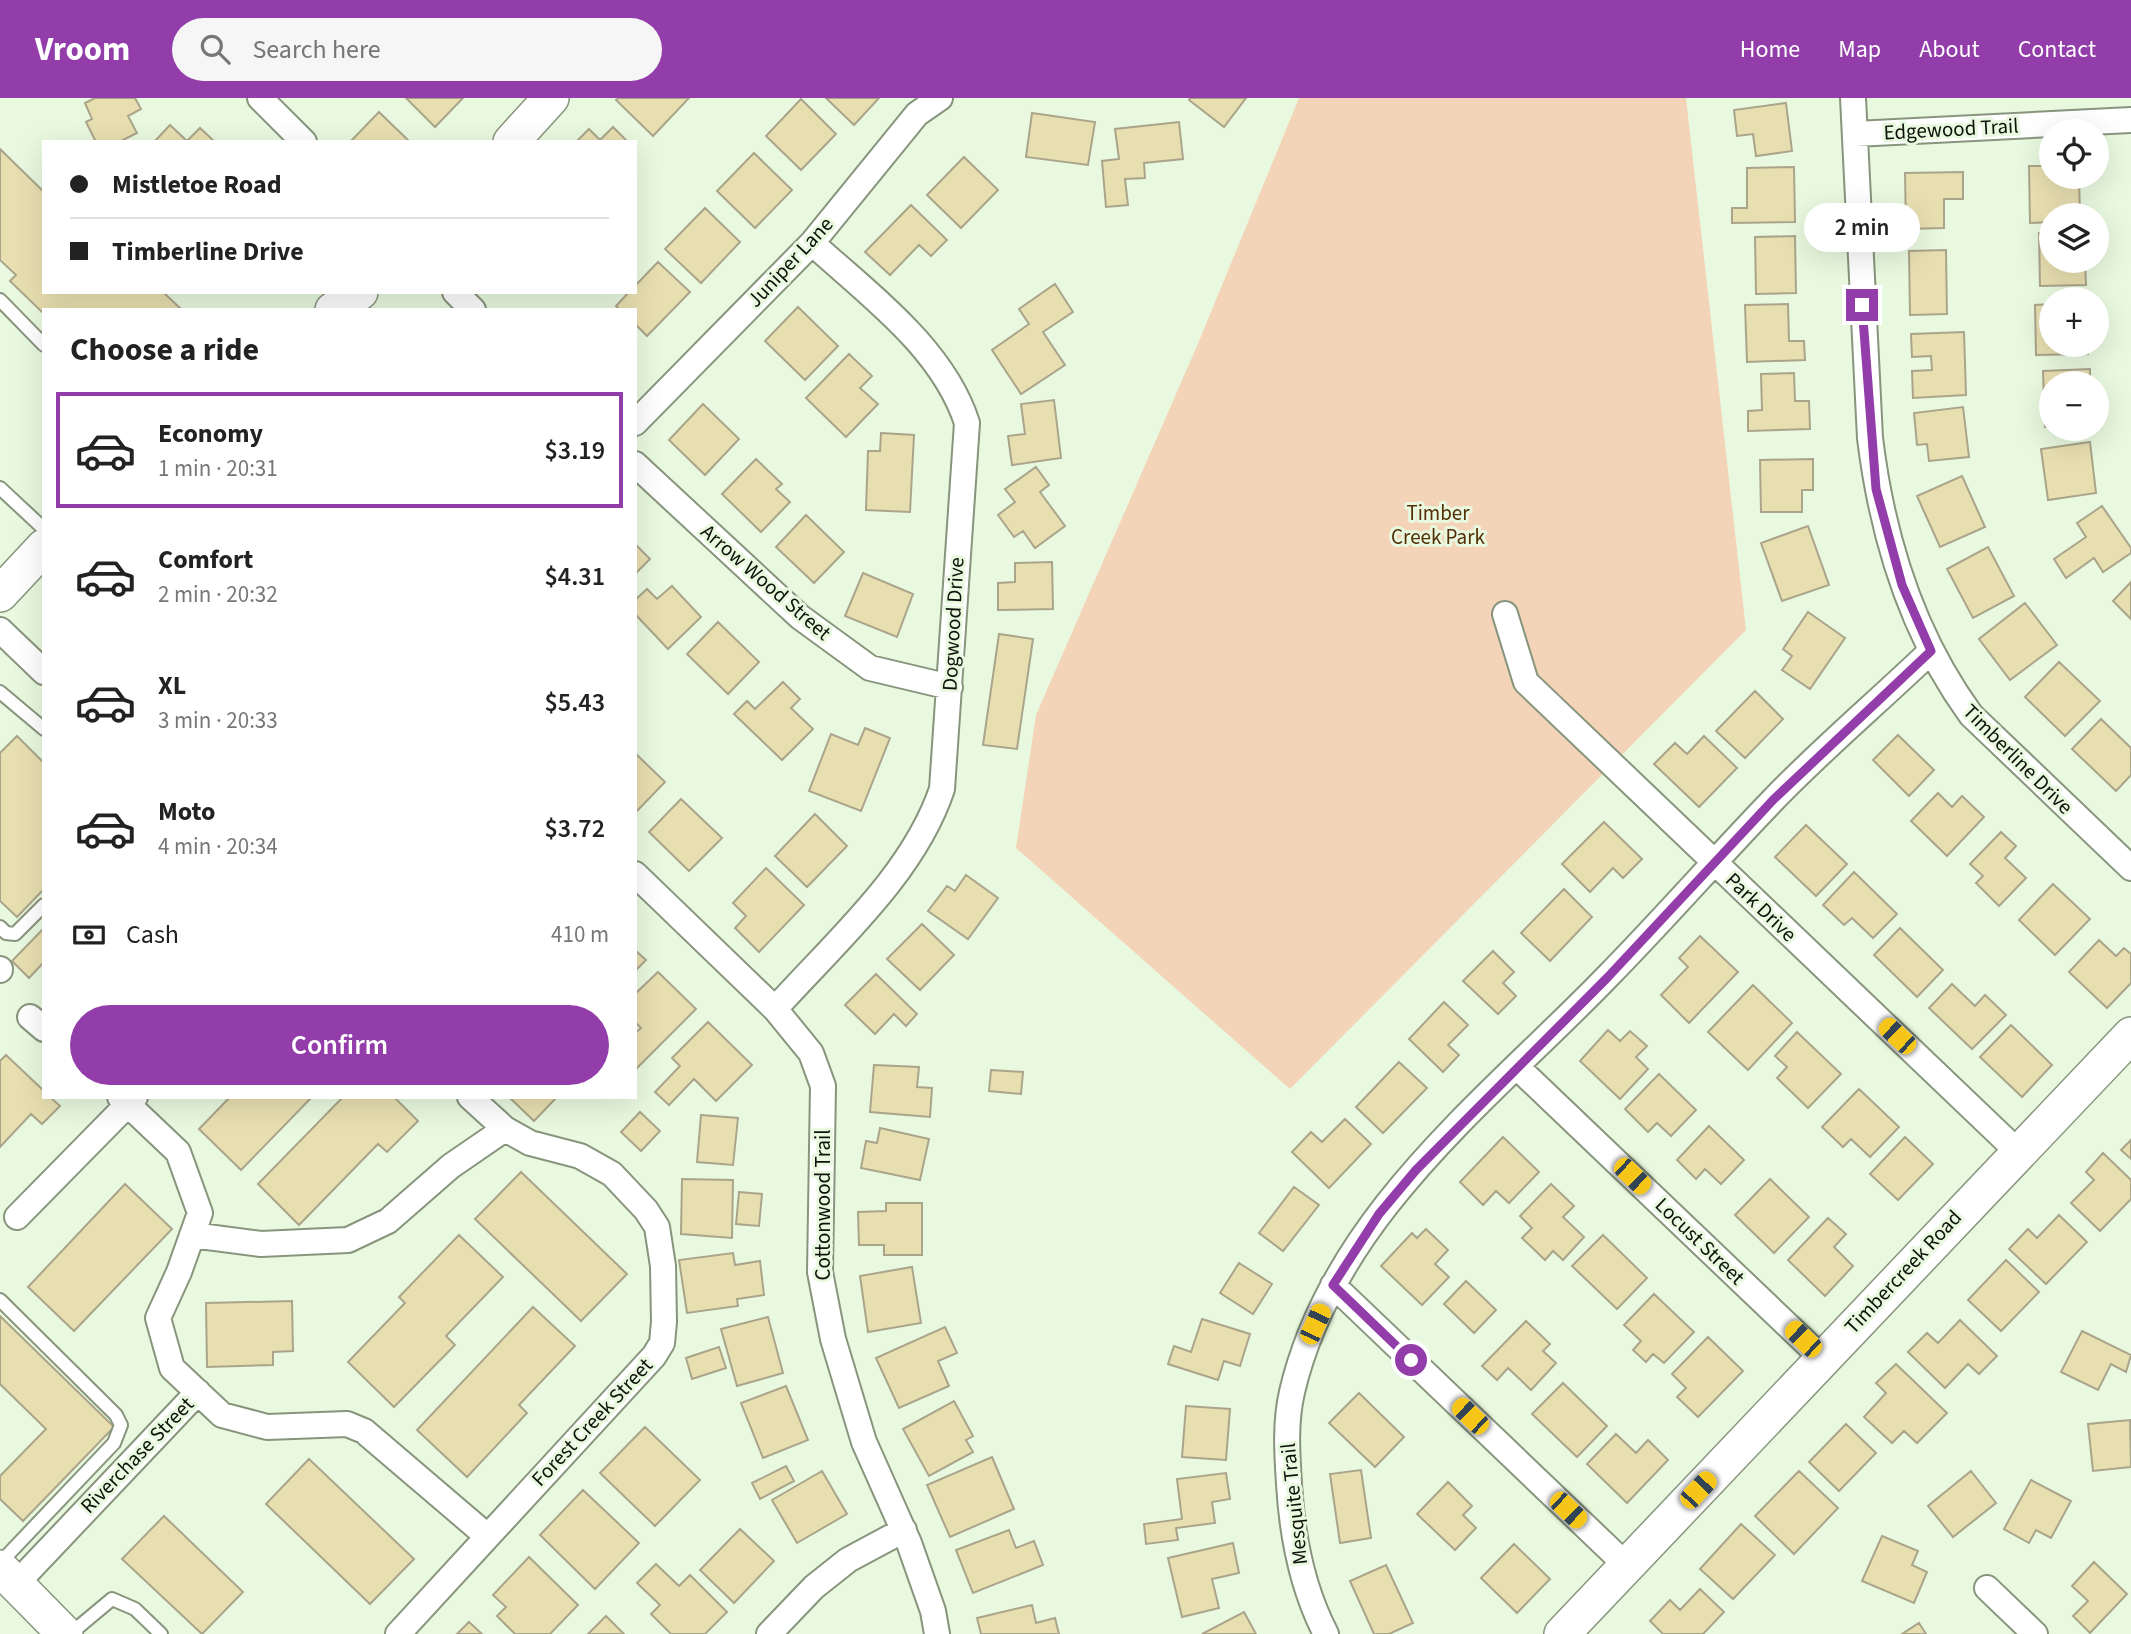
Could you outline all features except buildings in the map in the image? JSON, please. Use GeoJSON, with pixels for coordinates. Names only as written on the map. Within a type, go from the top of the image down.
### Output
{"type":"FeatureCollection","features":[{"type":"Feature","properties":{"kind":"street"},"geometry":{"type":"LineString","coordinates":[[260,98],[302,140]]}},
{"type":"Feature","properties":{"kind":"street"},"geometry":{"type":"LineString","coordinates":[[513,140],[551,98]]}},
{"type":"Feature","properties":{"kind":"street","name":"Juniper Lane"},"geometry":{"type":"LineString","coordinates":[[637,421],[812,243],[917,114],[940,98]]}},
{"type":"Feature","properties":{"kind":"street","name":"Timberline Drive"},"geometry":{"type":"LineString","coordinates":[[1853,98],[1870,438],[1876,489],[1902,585],[1949,685],[1979,724],[2131,868]]}},
{"type":"Feature","properties":{"kind":"street","name":"Edgewood Trail"},"geometry":{"type":"LineString","coordinates":[[1855,134],[2131,120]]}},
{"type":"Feature","properties":{"kind":"street","name":"Dogwood Drive"},"geometry":{"type":"LineString","coordinates":[[775,1009],[904,865],[932,819],[942,789],[967,423],[958,394],[926,352],[812,243]]}},
{"type":"Feature","properties":{"kind":"street"},"geometry":{"type":"LineString","coordinates":[[336,308],[357,294]]}},
{"type":"Feature","properties":{"kind":"street"},"geometry":{"type":"LineString","coordinates":[[457,294],[471,308]]}},
{"type":"Feature","properties":{"kind":"street","name":"Arrow Wood Street"},"geometry":{"type":"LineString","coordinates":[[637,466],[800,617],[870,668],[950,687]]}},
{"type":"Feature","properties":{"kind":"street"},"geometry":{"type":"LineString","coordinates":[[0,594],[42,549]]}},
{"type":"Feature","properties":{"kind":"street","name":"Park Drive"},"geometry":{"type":"LineString","coordinates":[[1504,614],[1525,682],[2018,1151]]}},
{"type":"Feature","properties":{"kind":"street"},"geometry":{"type":"LineString","coordinates":[[0,630],[42,670]]}},
{"type":"Feature","properties":{"kind":"street","name":"Mesquite Trail"},"geometry":{"type":"LineString","coordinates":[[1326,1634],[1303,1580],[1290,1508],[1286,1434],[1291,1394],[1306,1343],[1333,1285],[1372,1223],[1416,1170],[1716,863],[1774,799],[1931,651]]}},
{"type":"Feature","properties":{"kind":"street","name":"Cottonwood Trail"},"geometry":{"type":"LineString","coordinates":[[637,876],[775,1009],[811,1053],[824,1086],[820,1272],[833,1339],[864,1442],[904,1530],[933,1611],[937,1634]]}},
{"type":"Feature","properties":{"kind":"street","name":"Timbercreek Road"},"geometry":{"type":"LineString","coordinates":[[1562,1634],[1822,1357],[2131,1035]]}},
{"type":"Feature","properties":{"kind":"street","name":"Locust Street"},"geometry":{"type":"LineString","coordinates":[[1517,1067],[1822,1357]]}},
{"type":"Feature","properties":{"kind":"street","name":"Forest Creek Street"},"geometry":{"type":"LineString","coordinates":[[398,1634],[654,1356],[662,1343],[663,1266],[657,1227],[646,1210],[612,1174],[580,1156],[530,1143],[505,1129],[472,1099]]}},
{"type":"Feature","properties":{"kind":"street"},"geometry":{"type":"LineString","coordinates":[[17,1217],[127,1100],[178,1152],[200,1213],[158,1318],[172,1368],[198,1392]]}},
{"type":"Feature","properties":{"kind":"street"},"geometry":{"type":"LineString","coordinates":[[192,1235],[261,1244],[348,1240],[387,1221],[451,1166],[505,1129]]}},
{"type":"Feature","properties":{"kind":"street"},"geometry":{"type":"LineString","coordinates":[[1333,1285],[1627,1566]]}},
{"type":"Feature","properties":{"kind":"street","name":"Riverchase Street"},"geometry":{"type":"LineString","coordinates":[[6,1571],[198,1392],[222,1415],[267,1427],[347,1424],[364,1431],[487,1536]]}},
{"type":"Feature","properties":{"kind":"street"},"geometry":{"type":"LineString","coordinates":[[769,1634],[814,1587],[848,1560],[904,1530]]}},
{"type":"Feature","properties":{"kind":"street"},"geometry":{"type":"LineString","coordinates":[[6,1571],[59,1631]]}},
{"type":"Feature","properties":{"kind":"street"},"geometry":{"type":"LineString","coordinates":[[1987,1588],[2035,1634]]}},
{"type":"Feature","properties":{"kind":"lane"},"geometry":{"type":"LineString","coordinates":[[0,300],[42,343]]}},
{"type":"Feature","properties":{"kind":"lane"},"geometry":{"type":"LineString","coordinates":[[0,488],[42,527]]}},
{"type":"Feature","properties":{"kind":"lane"},"geometry":{"type":"LineString","coordinates":[[0,692],[42,727]]}},
{"type":"Feature","properties":{"kind":"lane"},"geometry":{"type":"LineString","coordinates":[[0,927],[6,933],[16,934],[42,907]]}},
{"type":"Feature","properties":{"kind":"lane"},"geometry":{"type":"LineString","coordinates":[[0,1300],[116,1415],[121,1424],[114,1443],[6,1571]]}},
{"type":"Feature","properties":{"kind":"lane"},"geometry":{"type":"LineString","coordinates":[[59,1631],[112,1599],[135,1609],[160,1634]]}},
{"type":"Feature","properties":{"kind":"green space","name":"Timber Creek Park"},"geometry":{"type":"Polygon","coordinates":[[[1299,98],[1686,98],[1746,630],[1290,1089],[1016,848],[1036,715],[1197,346],[1299,98]]]}},
{"type":"Feature","properties":{"kind":"route"},"geometry":{"type":"LineString","coordinates":[[1411,1360],[1333,1285],[1379,1214],[1416,1170],[1607,978],[1774,799],[1931,651],[1902,585],[1876,489],[1870,438],[1862,305]]}}]}
